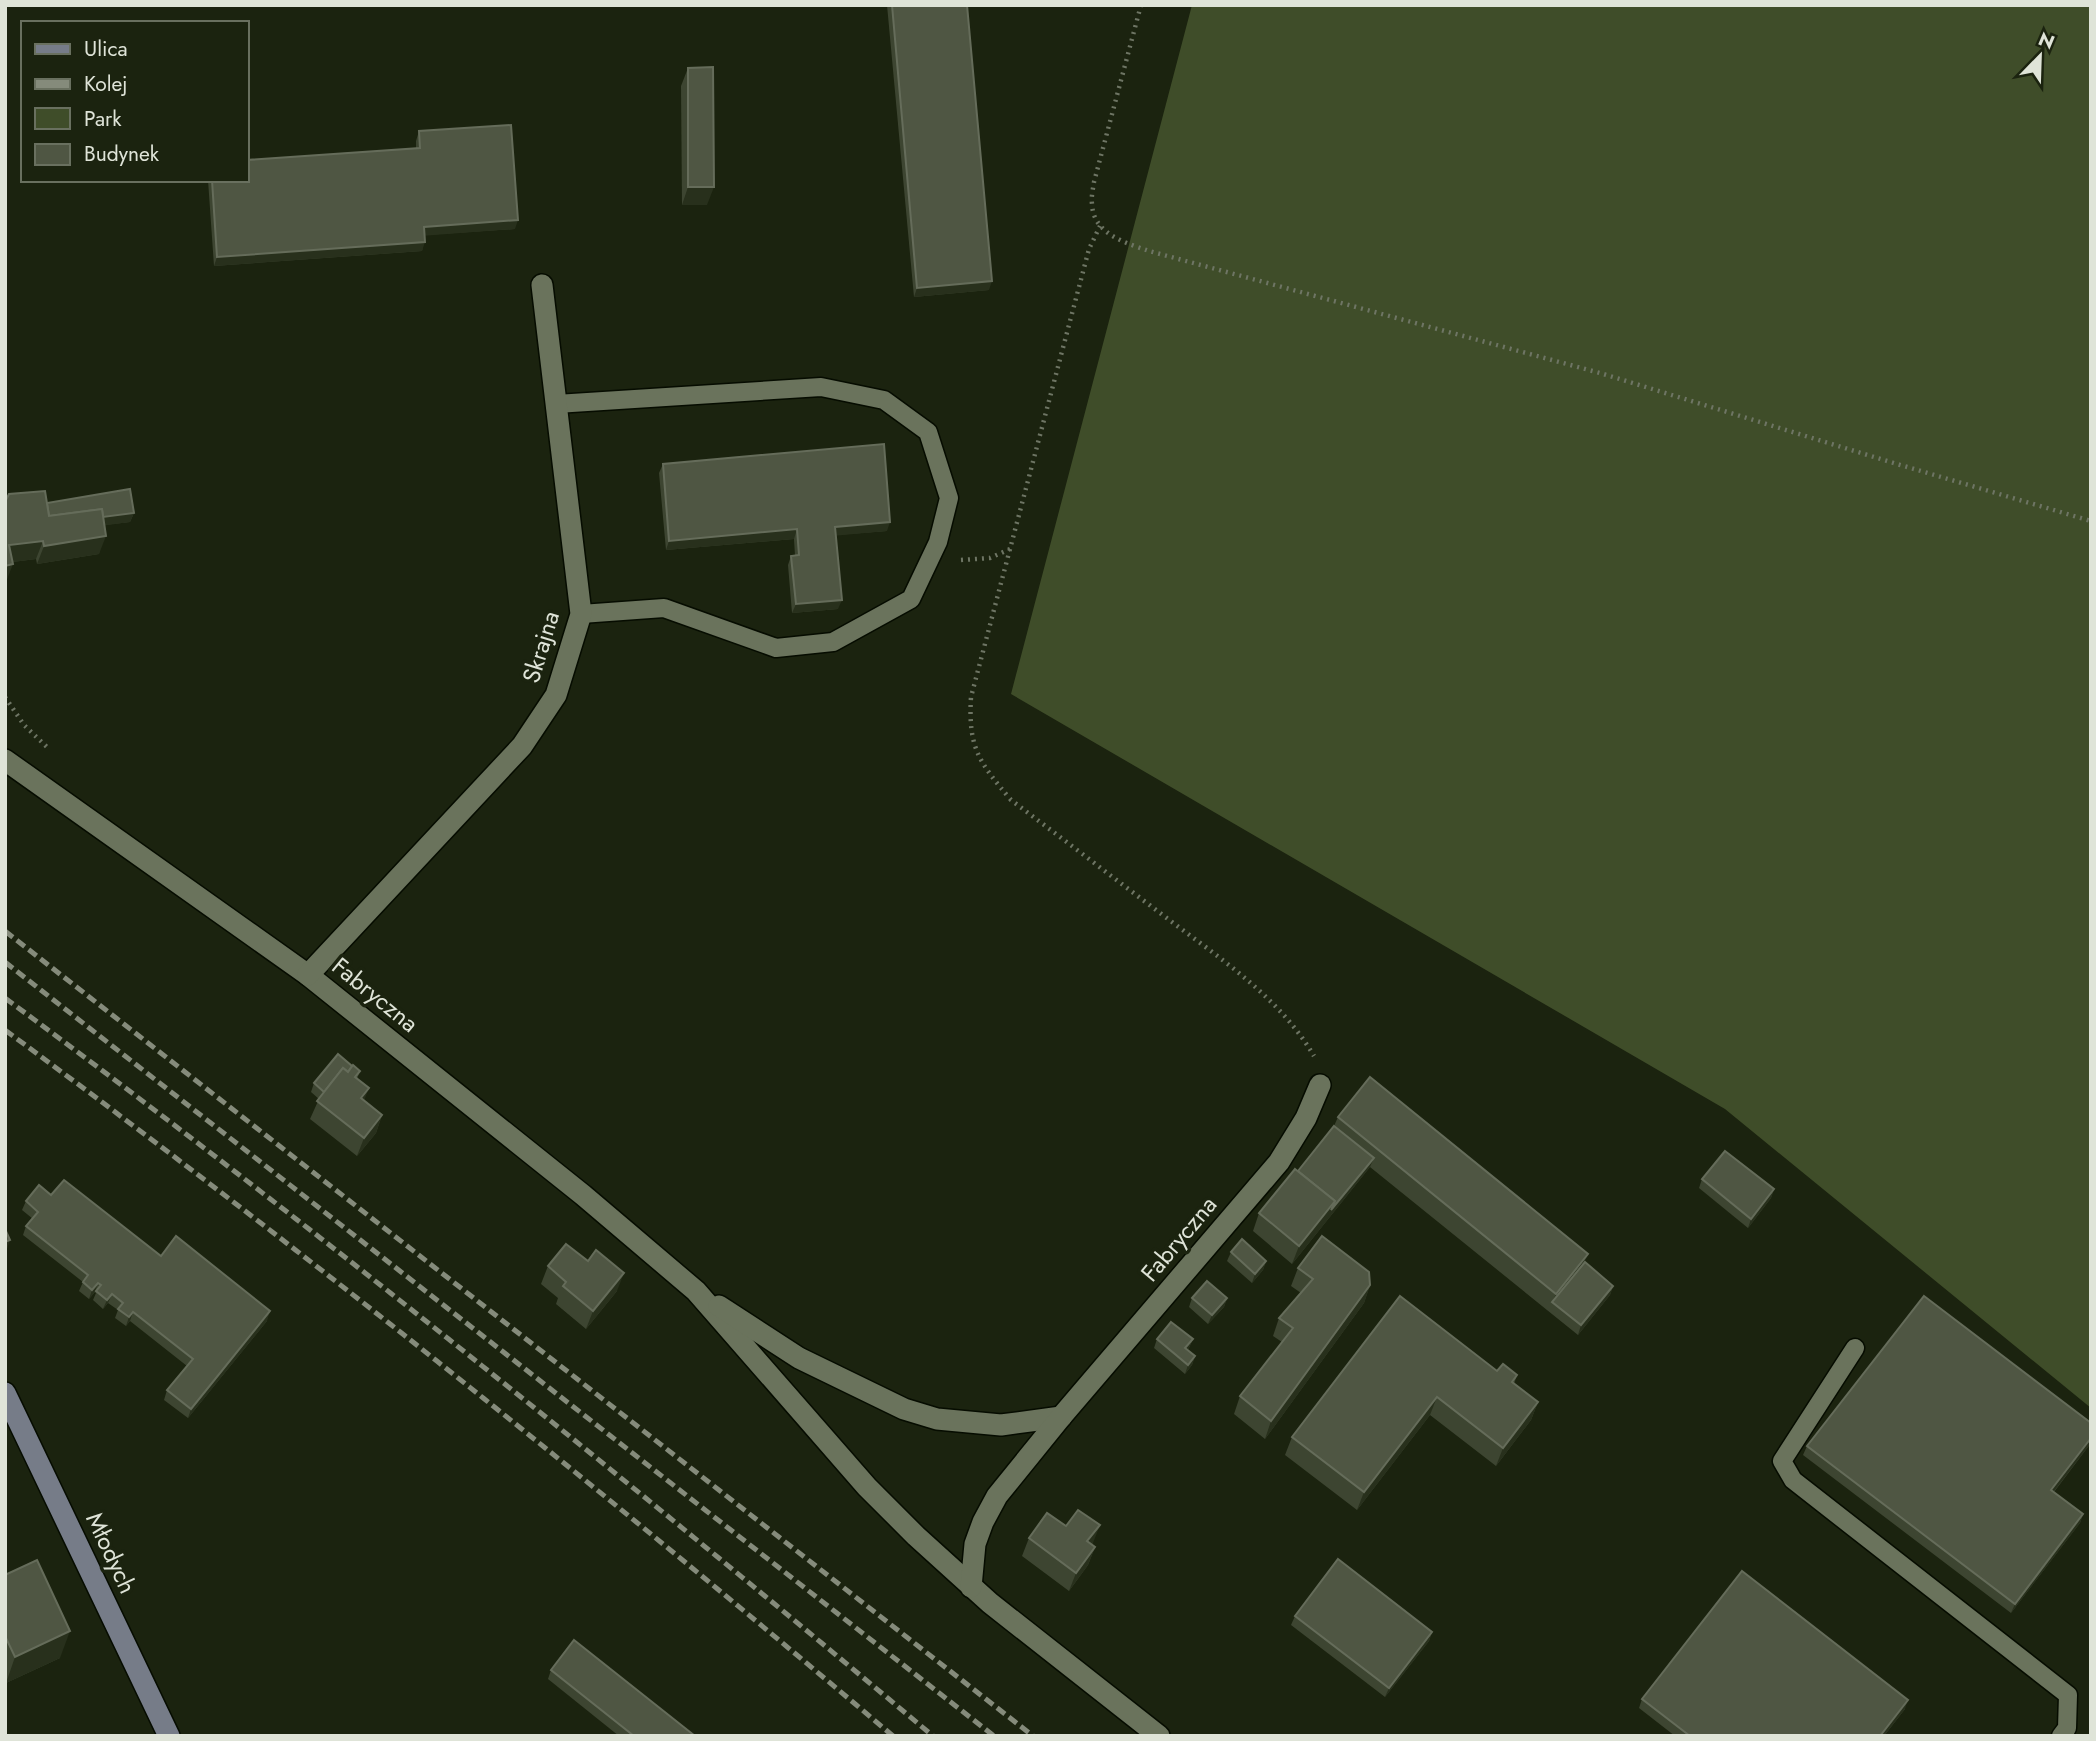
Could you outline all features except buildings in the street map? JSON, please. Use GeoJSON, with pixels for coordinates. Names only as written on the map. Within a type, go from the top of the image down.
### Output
{"type":"FeatureCollection","features":[{"type":"Feature","properties":{"kind":"street","name":"Skrajna"},"geometry":{"type":"LineString","coordinates":[[307,975],[522,746],[556,695],[581,614],[542,285]]}},
{"type":"Feature","properties":{"kind":"street","name":"Fabryczna"},"geometry":{"type":"LineString","coordinates":[[5,760],[307,975],[583,1195],[696,1292],[867,1487],[971,1587],[1159,1736]]}},
{"type":"Feature","properties":{"kind":"street","name":"Fabryczna"},"geometry":{"type":"LineString","coordinates":[[971,1587],[975,1544],[983,1521],[997,1496],[1279,1162],[1306,1118],[1320,1085]]}},
{"type":"Feature","properties":{"kind":"street","name":"Fabryczna"},"geometry":{"type":"LineString","coordinates":[[696,1292],[799,1357],[904,1409],[937,1419],[1001,1425],[1061,1417]]}},
{"type":"Feature","properties":{"kind":"street","name":"Młodych"},"geometry":{"type":"LineString","coordinates":[[5,1393],[169,1736]]}},
{"type":"Feature","properties":{"kind":"lane"},"geometry":{"type":"LineString","coordinates":[[556,404],[821,387],[884,400],[928,432],[949,498],[938,542],[911,599],[832,642],[776,648],[664,608],[581,614]]}},
{"type":"Feature","properties":{"kind":"lane"},"geometry":{"type":"LineString","coordinates":[[1855,1348],[1782,1461],[1793,1480],[2068,1695],[2067,1728],[2062,1736]]}},
{"type":"Feature","properties":{"kind":"path"},"geometry":{"type":"LineString","coordinates":[[1141,5],[1094,182],[1091,206],[1100,226],[1120,241],[1600,373],[1884,461],[2091,521]]}},
{"type":"Feature","properties":{"kind":"path"},"geometry":{"type":"LineString","coordinates":[[1100,226],[1089,248],[971,697],[970,722],[975,749],[986,771],[1011,800],[1237,971],[1273,1004],[1302,1036],[1317,1060],[1320,1085]]}},
{"type":"Feature","properties":{"kind":"path"},"geometry":{"type":"LineString","coordinates":[[929,562],[990,558],[1010,549]]}},
{"type":"Feature","properties":{"kind":"green space"},"geometry":{"type":"Polygon","coordinates":[[[1192,5],[2091,5],[2091,1408],[1725,1109],[1011,694],[1192,5]]]}},
{"type":"Feature","properties":{"kind":"railway"},"geometry":{"type":"LineString","coordinates":[[5,931],[1033,1736]]}},
{"type":"Feature","properties":{"kind":"railway"},"geometry":{"type":"LineString","coordinates":[[5,962],[994,1736]]}},
{"type":"Feature","properties":{"kind":"railway"},"geometry":{"type":"LineString","coordinates":[[5,998],[242,1177],[475,1360],[933,1736]]}},
{"type":"Feature","properties":{"kind":"railway"},"geometry":{"type":"LineString","coordinates":[[5,1030],[344,1287],[566,1464],[893,1736]]}}]}
